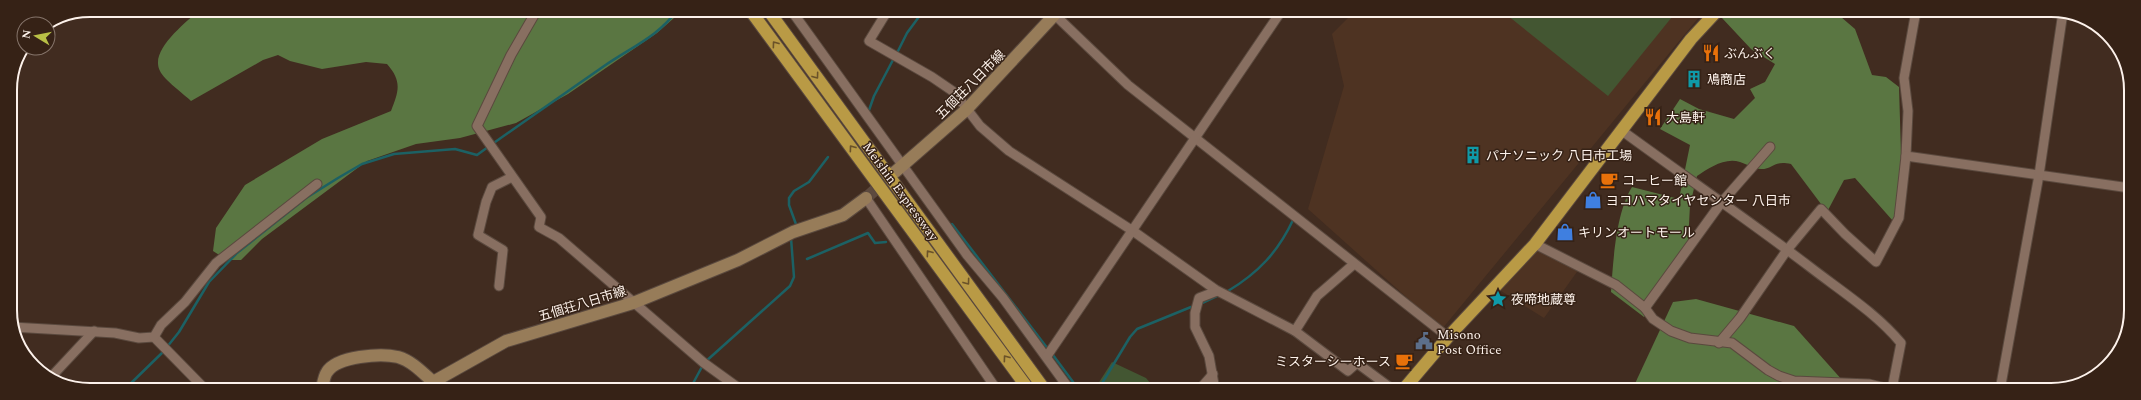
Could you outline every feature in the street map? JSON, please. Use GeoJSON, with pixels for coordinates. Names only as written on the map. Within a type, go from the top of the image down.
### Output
{"type":"FeatureCollection","features":[{"type":"Feature","properties":{"kind":"highway","name":"Meishin Expressway"},"geometry":{"type":"LineString","coordinates":[[755,17],[1024,383]]}},
{"type":"Feature","properties":{"kind":"highway","name":"Meishin Expressway"},"geometry":{"type":"LineString","coordinates":[[773,17],[1040,383]]}},
{"type":"Feature","properties":{"kind":"highway"},"geometry":{"type":"LineString","coordinates":[[1410,383],[1448,337],[1535,244],[1691,39],[1711,17]]}},
{"type":"Feature","properties":{"kind":"main road","name":"五個荘八日市線"},"geometry":{"type":"LineString","coordinates":[[900,168],[966,110],[1053,17]]}},
{"type":"Feature","properties":{"kind":"main road","name":"五個荘八日市線"},"geometry":{"type":"LineString","coordinates":[[437,383],[506,340],[634,303],[738,260],[791,233],[843,215],[866,198]]}},
{"type":"Feature","properties":{"kind":"main road","name":"五個荘八日市線"},"geometry":{"type":"LineString","coordinates":[[324,383],[328,371],[342,360],[369,356],[398,357],[413,364],[429,383]]}},
{"type":"Feature","properties":{"kind":"street"},"geometry":{"type":"LineString","coordinates":[[533,17],[511,55],[477,126],[541,217],[539,227],[559,238],[704,363],[731,383]]}},
{"type":"Feature","properties":{"kind":"street"},"geometry":{"type":"LineString","coordinates":[[796,17],[900,168],[1047,356],[1065,383]]}},
{"type":"Feature","properties":{"kind":"street"},"geometry":{"type":"LineString","coordinates":[[884,17],[869,41],[932,77],[954,92],[966,110],[980,126],[1009,151],[1133,231],[1217,291],[1295,331],[1348,371],[1357,363],[1384,383]]}},
{"type":"Feature","properties":{"kind":"street"},"geometry":{"type":"LineString","coordinates":[[1061,17],[1128,85],[1195,140],[1448,337]]}},
{"type":"Feature","properties":{"kind":"street"},"geometry":{"type":"LineString","coordinates":[[1047,356],[1277,17]]}},
{"type":"Feature","properties":{"kind":"street"},"geometry":{"type":"LineString","coordinates":[[1719,343],[1740,318],[1787,250],[1821,209],[1876,262],[1899,218],[1906,156],[1908,112],[1904,78],[1915,17]]}},
{"type":"Feature","properties":{"kind":"street"},"geometry":{"type":"LineString","coordinates":[[2001,383],[2039,174],[2062,18]]}},
{"type":"Feature","properties":{"kind":"street"},"geometry":{"type":"LineString","coordinates":[[1621,130],[1787,250],[1851,298],[1892,333],[1901,343],[1894,383]]}},
{"type":"Feature","properties":{"kind":"street"},"geometry":{"type":"LineString","coordinates":[[1645,308],[1721,203],[1770,147]]}},
{"type":"Feature","properties":{"kind":"street"},"geometry":{"type":"LineString","coordinates":[[1906,156],[2124,187]]}},
{"type":"Feature","properties":{"kind":"street"},"geometry":{"type":"LineString","coordinates":[[499,286],[503,250],[478,235],[486,202],[492,187],[512,177]]}},
{"type":"Feature","properties":{"kind":"street"},"geometry":{"type":"LineString","coordinates":[[157,340],[161,325],[185,302],[216,263],[317,184]]}},
{"type":"Feature","properties":{"kind":"street"},"geometry":{"type":"LineString","coordinates":[[866,198],[992,383]]}},
{"type":"Feature","properties":{"kind":"street"},"geometry":{"type":"LineString","coordinates":[[1535,244],[1616,285],[1645,308],[1653,319],[1672,332],[1690,338],[1719,343],[1732,343],[1768,370],[1794,381],[1844,383]]}},
{"type":"Feature","properties":{"kind":"street"},"geometry":{"type":"LineString","coordinates":[[1295,331],[1317,296],[1354,264]]}},
{"type":"Feature","properties":{"kind":"street"},"geometry":{"type":"LineString","coordinates":[[1214,383],[1206,349],[1195,327],[1195,313],[1199,298],[1217,291]]}},
{"type":"Feature","properties":{"kind":"street"},"geometry":{"type":"LineString","coordinates":[[19,327],[94,331],[157,340],[168,349],[199,383]]}},
{"type":"Feature","properties":{"kind":"street"},"geometry":{"type":"LineString","coordinates":[[55,373],[94,331]]}},
{"type":"Feature","properties":{"kind":"street"},"geometry":{"type":"LineString","coordinates":[[1205,383],[1213,374]]}},
{"type":"Feature","properties":{"kind":"shaded area"},"geometry":{"type":"Polygon","coordinates":[[[1349,17],[1699,17],[1442,329],[1308,209],[1344,86],[1332,34],[1349,17]]]}},
{"type":"Feature","properties":{"kind":"shaded area"},"geometry":{"type":"Polygon","coordinates":[[[1537,249],[1579,269],[1544,318],[1498,289],[1537,249]]]}},
{"type":"Feature","properties":{"kind":"green space"},"geometry":{"type":"Polygon","coordinates":[[[191,17],[675,17],[657,33],[568,94],[516,123],[460,138],[416,144],[367,161],[262,239],[241,260],[227,260],[213,251],[216,228],[245,185],[322,139],[391,111],[396,98],[398,86],[397,81],[392,70],[387,64],[366,62],[322,69],[290,61],[278,55],[263,60],[191,101],[162,75],[158,63],[164,46],[178,29],[191,17]]]}},
{"type":"Feature","properties":{"kind":"green space"},"geometry":{"type":"Polygon","coordinates":[[[1509,17],[1672,17],[1608,96],[1509,17]]]}},
{"type":"Feature","properties":{"kind":"green space"},"geometry":{"type":"Polygon","coordinates":[[[1841,17],[1855,29],[1872,75],[1886,77],[1899,87],[1902,186],[1893,221],[1855,178],[1844,180],[1827,212],[1791,164],[1781,163],[1769,168],[1761,169],[1734,161],[1717,164],[1697,176],[1690,205],[1688,244],[1676,270],[1644,317],[1611,292],[1613,266],[1616,238],[1622,210],[1632,187],[1679,199],[1690,145],[1660,129],[1680,99],[1699,109],[1734,119],[1755,98],[1750,89],[1765,82],[1775,64],[1751,49],[1722,18],[1841,17]]]}},
{"type":"Feature","properties":{"kind":"green space"},"geometry":{"type":"Polygon","coordinates":[[[1696,299],[1794,326],[1845,383],[1635,383],[1673,302],[1696,299]]]}},
{"type":"Feature","properties":{"kind":"green space"},"geometry":{"type":"Polygon","coordinates":[[[1112,362],[1146,378],[1150,383],[1098,383],[1112,362]]]}},
{"type":"Feature","properties":{"kind":"waterway"},"geometry":{"type":"LineString","coordinates":[[167,347],[179,332],[209,282],[237,253],[306,198],[362,164],[394,154],[455,149],[477,155],[607,64],[654,34],[672,17]]}},
{"type":"Feature","properties":{"kind":"waterway"},"geometry":{"type":"LineString","coordinates":[[897,53],[907,33],[919,17]]}},
{"type":"Feature","properties":{"kind":"waterway"},"geometry":{"type":"LineString","coordinates":[[868,113],[874,96],[894,58]]}},
{"type":"Feature","properties":{"kind":"waterway"},"geometry":{"type":"LineString","coordinates":[[797,227],[789,205],[789,198],[794,191],[809,182],[828,157]]}},
{"type":"Feature","properties":{"kind":"waterway"},"geometry":{"type":"LineString","coordinates":[[1228,291],[1249,277],[1266,261],[1281,242],[1293,220]]}},
{"type":"Feature","properties":{"kind":"waterway"},"geometry":{"type":"LineString","coordinates":[[952,224],[1048,349]]}},
{"type":"Feature","properties":{"kind":"waterway"},"geometry":{"type":"LineString","coordinates":[[807,259],[868,233],[875,243],[886,242]]}},
{"type":"Feature","properties":{"kind":"waterway"},"geometry":{"type":"LineString","coordinates":[[693,383],[704,363],[790,286],[794,277],[791,238]]}},
{"type":"Feature","properties":{"kind":"waterway"},"geometry":{"type":"LineString","coordinates":[[1200,304],[1219,295]]}},
{"type":"Feature","properties":{"kind":"waterway"},"geometry":{"type":"LineString","coordinates":[[1102,383],[1130,337],[1137,329],[1191,307]]}},
{"type":"Feature","properties":{"kind":"waterway"},"geometry":{"type":"LineString","coordinates":[[131,383],[164,351]]}},
{"type":"Feature","properties":{"kind":"waterway"},"geometry":{"type":"LineString","coordinates":[[1053,355],[1074,383]]}},
{"type":"Feature","properties":{"kind":"tunnel"},"geometry":{"type":"LineString","coordinates":[[866,198],[895,172]]}},
{"type":"Feature","properties":{"kind":"place","name":"ぶんぶく"},"geometry":{"type":"Point","coordinates":[1711,53]}},
{"type":"Feature","properties":{"kind":"place","name":"鳰商店"},"geometry":{"type":"Point","coordinates":[1694,79]}},
{"type":"Feature","properties":{"kind":"place","name":"大島軒"},"geometry":{"type":"Point","coordinates":[1653,117]}},
{"type":"Feature","properties":{"kind":"place","name":"パナソニック 八日市工場"},"geometry":{"type":"Point","coordinates":[1473,155]}},
{"type":"Feature","properties":{"kind":"place","name":"コーヒー館"},"geometry":{"type":"Point","coordinates":[1609,180]}},
{"type":"Feature","properties":{"kind":"place","name":"ヨコハマタイヤセンター 八日市"},"geometry":{"type":"Point","coordinates":[1593,200]}},
{"type":"Feature","properties":{"kind":"place","name":"キリンオートモール"},"geometry":{"type":"Point","coordinates":[1565,232]}},
{"type":"Feature","properties":{"kind":"place","name":"夜啼地蔵尊"},"geometry":{"type":"Point","coordinates":[1498,299]}},
{"type":"Feature","properties":{"kind":"place","name":"Misono Post Office"},"geometry":{"type":"Point","coordinates":[1424,341]}},
{"type":"Feature","properties":{"kind":"place","name":"ミスターシーホース"},"geometry":{"type":"Point","coordinates":[1404,361]}}]}
